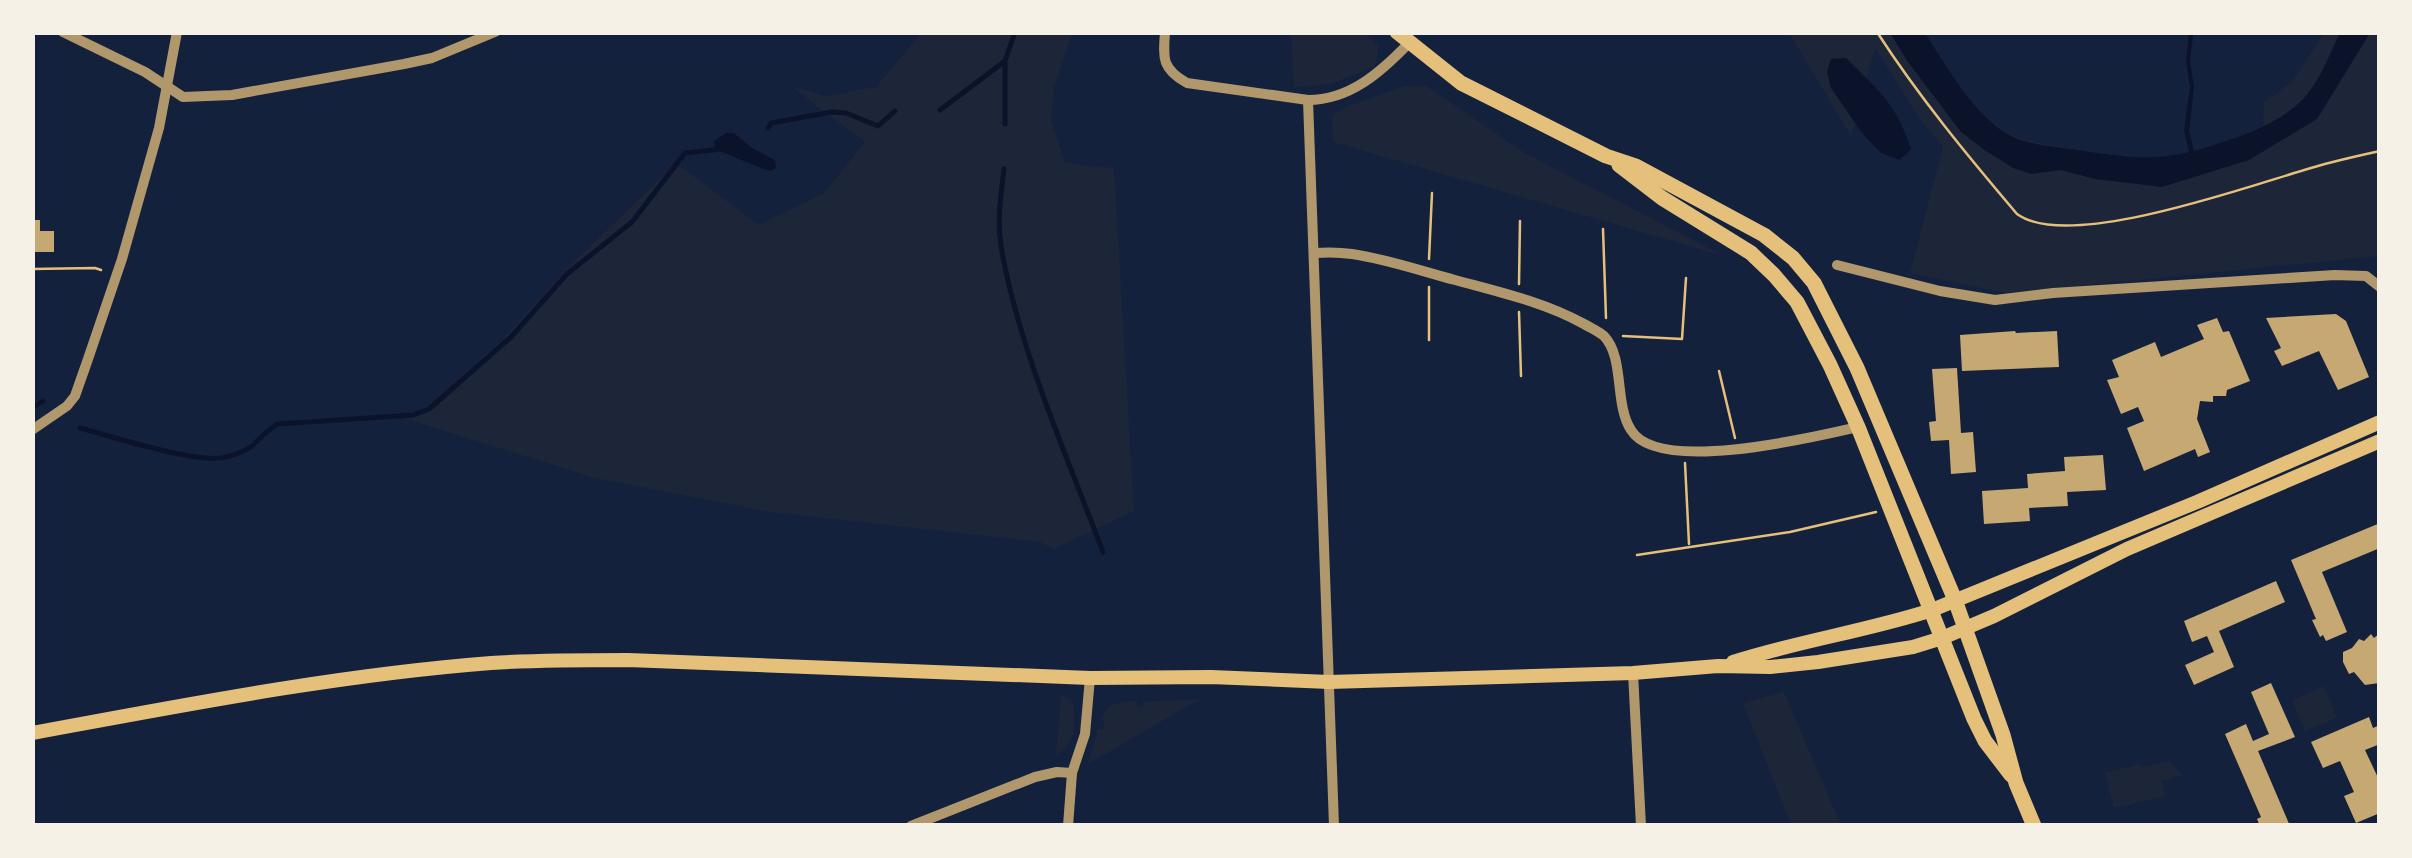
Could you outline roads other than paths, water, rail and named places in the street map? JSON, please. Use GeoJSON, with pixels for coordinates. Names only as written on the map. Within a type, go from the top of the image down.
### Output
{"type":"FeatureCollection","features":[{"type":"Feature","properties":{"kind":"main road"},"geometry":{"type":"LineString","coordinates":[[1403,38],[1461,83],[1606,156],[1636,166],[1764,234],[1814,282],[1857,368],[1955,600],[2034,826]]}},
{"type":"Feature","properties":{"kind":"main road"},"geometry":{"type":"LineString","coordinates":[[1606,156],[1662,198],[1750,253],[1797,302],[1858,427],[1985,741],[2016,783]]}},
{"type":"Feature","properties":{"kind":"main road"},"geometry":{"type":"LineString","coordinates":[[1718,666],[1932,610],[2380,422]]}},
{"type":"Feature","properties":{"kind":"main road"},"geometry":{"type":"LineString","coordinates":[[32,734],[228,696],[496,663],[628,660],[1090,678],[1212,677],[1329,682],[1633,673],[1818,662],[1913,647],[1942,638],[2127,549],[2380,441]]}},
{"type":"Feature","properties":{"kind":"street"},"geometry":{"type":"LineString","coordinates":[[64,32],[145,72],[183,97],[232,95],[432,58],[496,32]]}},
{"type":"Feature","properties":{"kind":"street"},"geometry":{"type":"LineString","coordinates":[[32,430],[56,415],[75,396],[117,275],[159,128],[177,32]]}},
{"type":"Feature","properties":{"kind":"street"},"geometry":{"type":"LineString","coordinates":[[1165,32],[1163,58],[1172,75],[1186,83],[1308,100],[1327,100],[1354,90],[1385,68],[1403,38]]}},
{"type":"Feature","properties":{"kind":"street"},"geometry":{"type":"LineString","coordinates":[[1308,100],[1334,826]]}},
{"type":"Feature","properties":{"kind":"street"},"geometry":{"type":"LineString","coordinates":[[1314,253],[1350,254],[1519,298],[1563,313],[1600,333],[1611,347],[1621,400],[1632,432],[1657,448],[1684,451],[1777,445],[1858,427]]}},
{"type":"Feature","properties":{"kind":"street"},"geometry":{"type":"LineString","coordinates":[[1838,265],[1940,291],[1995,300],[2335,275],[2366,276],[2380,287]]}},
{"type":"Feature","properties":{"kind":"street"},"geometry":{"type":"LineString","coordinates":[[1633,673],[1640,826]]}},
{"type":"Feature","properties":{"kind":"street"},"geometry":{"type":"LineString","coordinates":[[1068,826],[1072,773],[1084,734],[1090,678]]}},
{"type":"Feature","properties":{"kind":"street"},"geometry":{"type":"LineString","coordinates":[[911,826],[1035,776],[1072,773]]}},
{"type":"Feature","properties":{"kind":"waterway"},"geometry":{"type":"LineString","coordinates":[[940,110],[1005,61],[1015,32]]}},
{"type":"Feature","properties":{"kind":"waterway"},"geometry":{"type":"LineString","coordinates":[[1005,62],[1005,124]]}},
{"type":"Feature","properties":{"kind":"waterway"},"geometry":{"type":"LineString","coordinates":[[768,128],[771,123],[832,112],[846,113],[878,126],[895,111]]}},
{"type":"Feature","properties":{"kind":"waterway"},"geometry":{"type":"LineString","coordinates":[[80,428],[154,448],[213,458],[245,450],[278,424],[413,415],[429,409],[511,337],[567,274],[632,222],[685,153],[722,149]]}},
{"type":"Feature","properties":{"kind":"waterway"},"geometry":{"type":"LineString","coordinates":[[1004,169],[999,227],[1019,323],[1103,552]]}},
{"type":"Feature","properties":{"kind":"waterway"},"geometry":{"type":"LineString","coordinates":[[32,408],[43,401]]}}]}
